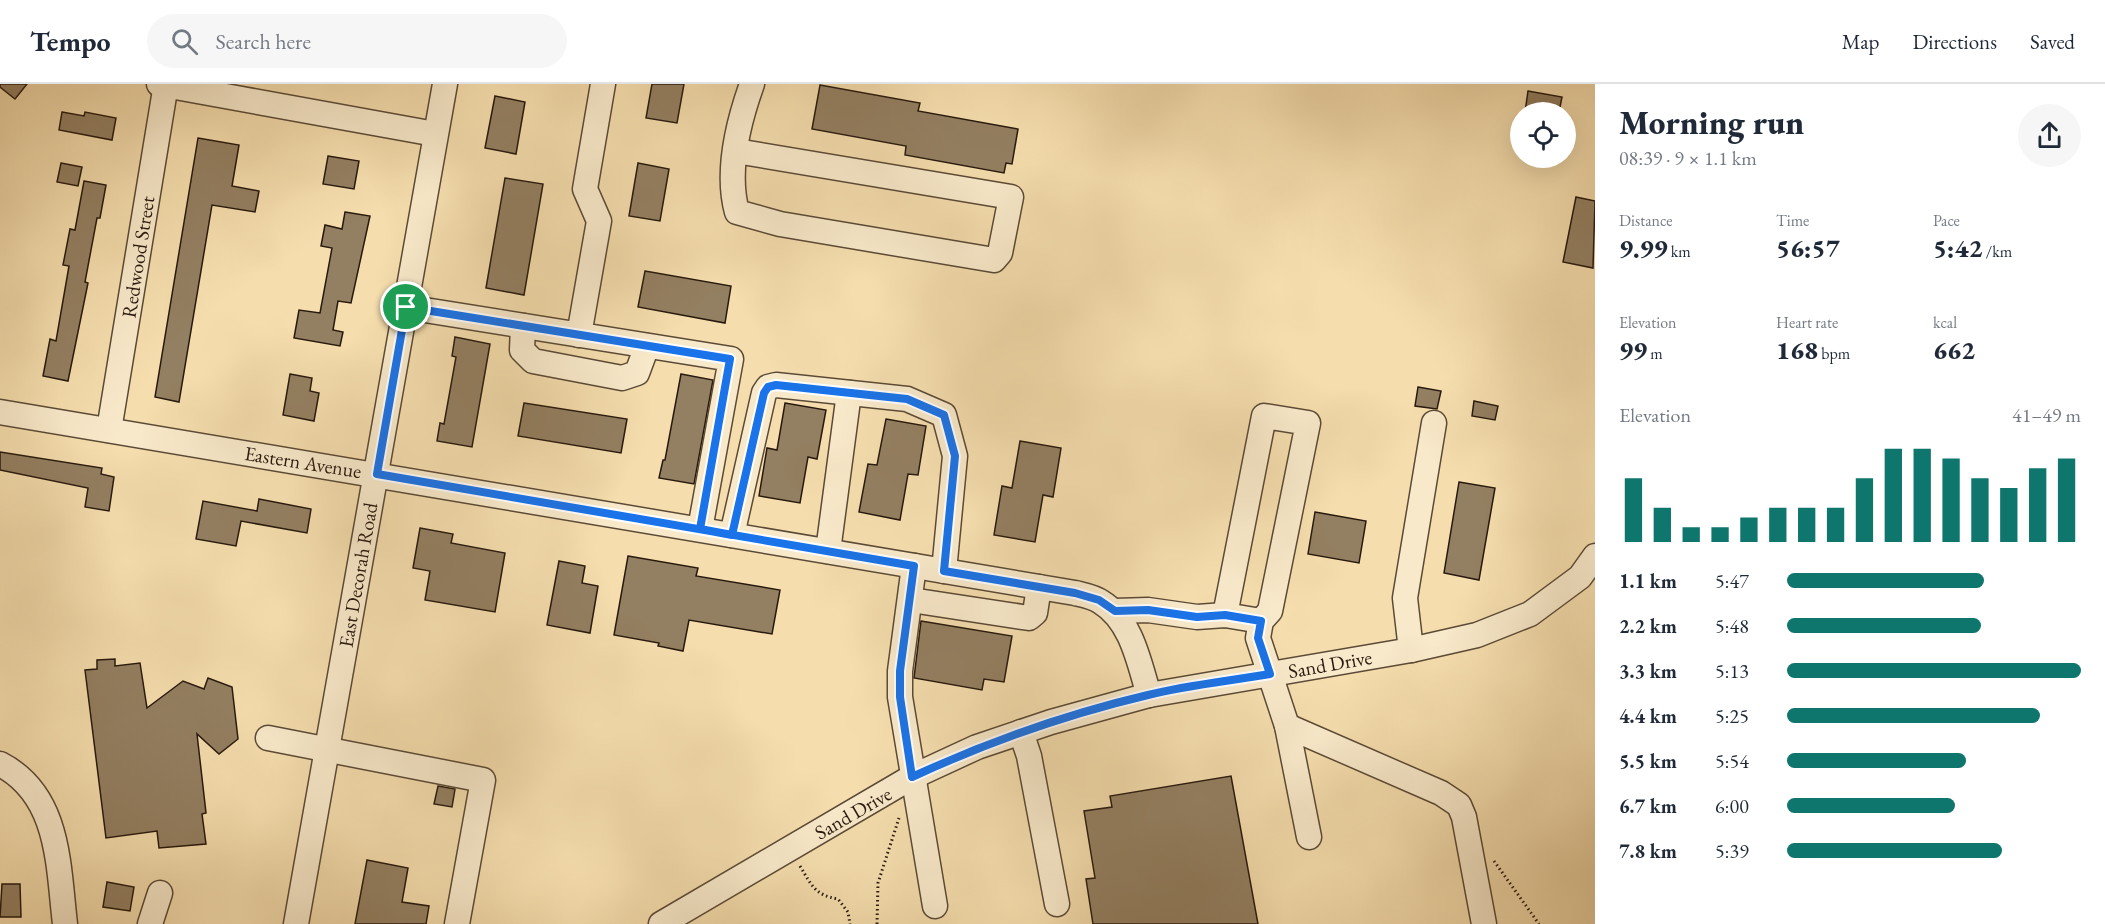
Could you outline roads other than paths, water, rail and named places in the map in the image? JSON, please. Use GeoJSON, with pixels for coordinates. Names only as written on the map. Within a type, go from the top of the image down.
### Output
{"type":"FeatureCollection","features":[{"type":"Feature","properties":{"kind":"street","name":"East Decorah Road"},"geometry":{"type":"LineString","coordinates":[[296,924],[445,84]]}},
{"type":"Feature","properties":{"kind":"street"},"geometry":{"type":"LineString","coordinates":[[579,335],[599,221],[585,189],[603,84]]}},
{"type":"Feature","properties":{"kind":"street"},"geometry":{"type":"LineString","coordinates":[[736,151],[1011,197],[1000,253],[994,260],[780,224],[737,212],[731,192],[736,151],[741,116],[752,84]]}},
{"type":"Feature","properties":{"kind":"street"},"geometry":{"type":"LineString","coordinates":[[163,85],[435,134]]}},
{"type":"Feature","properties":{"kind":"street","name":"Redwood Street"},"geometry":{"type":"LineString","coordinates":[[109,430],[163,85]]}},
{"type":"Feature","properties":{"kind":"street"},"geometry":{"type":"LineString","coordinates":[[406,307],[730,359],[700,529]]}},
{"type":"Feature","properties":{"kind":"street"},"geometry":{"type":"LineString","coordinates":[[523,326],[522,350],[533,361],[622,378],[637,373],[647,346]]}},
{"type":"Feature","properties":{"kind":"street"},"geometry":{"type":"LineString","coordinates":[[732,535],[764,393],[768,387],[776,385],[907,399],[944,415],[955,456],[944,571]]}},
{"type":"Feature","properties":{"kind":"street"},"geometry":{"type":"LineString","coordinates":[[828,551],[849,393]]}},
{"type":"Feature","properties":{"kind":"street","name":"Eastern Avenue"},"geometry":{"type":"LineString","coordinates":[[0,412],[1039,587],[1099,600],[1115,611]]}},
{"type":"Feature","properties":{"kind":"street"},"geometry":{"type":"LineString","coordinates":[[1225,615],[1264,416],[1308,423],[1270,611],[1261,621],[1258,638],[1287,726],[1309,837]]}},
{"type":"Feature","properties":{"kind":"street"},"geometry":{"type":"LineString","coordinates":[[1411,650],[1406,598],[1434,423]]}},
{"type":"Feature","properties":{"kind":"street","name":"Sand Drive"},"geometry":{"type":"LineString","coordinates":[[661,924],[912,777],[977,747],[1149,695],[1411,650],[1477,635],[1530,614],[1580,577],[1595,556]]}},
{"type":"Feature","properties":{"kind":"street"},"geometry":{"type":"LineString","coordinates":[[914,566],[900,671],[900,697],[935,906]]}},
{"type":"Feature","properties":{"kind":"street"},"geometry":{"type":"LineString","coordinates":[[910,600],[1029,618],[1035,613],[1039,587]]}},
{"type":"Feature","properties":{"kind":"street"},"geometry":{"type":"LineString","coordinates":[[1149,695],[1130,638],[1115,611],[1148,610],[1197,617],[1225,615],[1261,621]]}},
{"type":"Feature","properties":{"kind":"street"},"geometry":{"type":"LineString","coordinates":[[1287,726],[1442,793],[1459,805],[1464,817],[1484,924]]}},
{"type":"Feature","properties":{"kind":"street"},"geometry":{"type":"LineString","coordinates":[[1021,732],[1031,767],[1057,904]]}},
{"type":"Feature","properties":{"kind":"street"},"geometry":{"type":"LineString","coordinates":[[268,738],[483,780],[457,924]]}},
{"type":"Feature","properties":{"kind":"street"},"geometry":{"type":"LineString","coordinates":[[0,764],[29,783],[41,800],[50,820],[56,842],[65,924]]}},
{"type":"Feature","properties":{"kind":"street"},"geometry":{"type":"LineString","coordinates":[[150,924],[160,893]]}}]}
